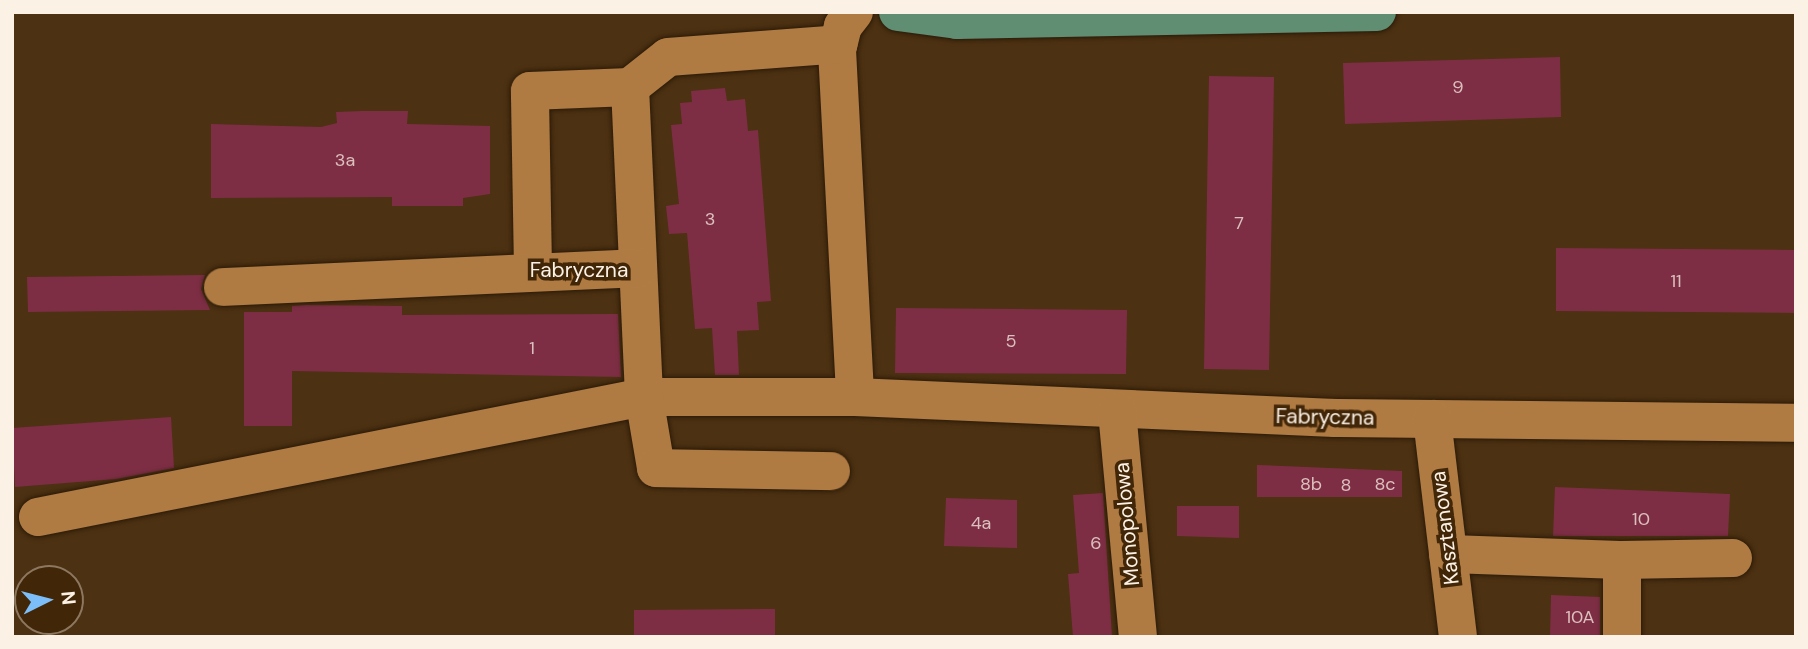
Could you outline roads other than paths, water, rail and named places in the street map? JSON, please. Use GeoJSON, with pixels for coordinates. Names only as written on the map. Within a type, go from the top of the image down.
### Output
{"type":"FeatureCollection","features":[{"type":"Feature","properties":{"kind":"main road"},"geometry":{"type":"LineString","coordinates":[[898,12],[957,20],[1377,12]]}},
{"type":"Feature","properties":{"kind":"street"},"geometry":{"type":"LineString","coordinates":[[533,270],[530,91],[630,87],[668,57],[846,28],[855,397]]}},
{"type":"Feature","properties":{"kind":"street"},"geometry":{"type":"LineString","coordinates":[[630,87],[638,268]]}},
{"type":"Feature","properties":{"kind":"street","name":"Fabryczna"},"geometry":{"type":"LineString","coordinates":[[223,287],[533,270],[638,268],[644,397],[855,397],[1117,411],[1432,419],[1796,423]]}},
{"type":"Feature","properties":{"kind":"street"},"geometry":{"type":"LineString","coordinates":[[38,517],[644,397],[656,468],[831,471]]}},
{"type":"Feature","properties":{"kind":"street","name":"Monopolowa"},"geometry":{"type":"LineString","coordinates":[[1117,411],[1138,637]]}},
{"type":"Feature","properties":{"kind":"street","name":"Kasztanowa"},"geometry":{"type":"LineString","coordinates":[[1432,419],[1458,637]]}},
{"type":"Feature","properties":{"kind":"street"},"geometry":{"type":"LineString","coordinates":[[1448,555],[1622,560],[1733,558]]}},
{"type":"Feature","properties":{"kind":"street"},"geometry":{"type":"LineString","coordinates":[[1622,560],[1622,637]]}}]}
